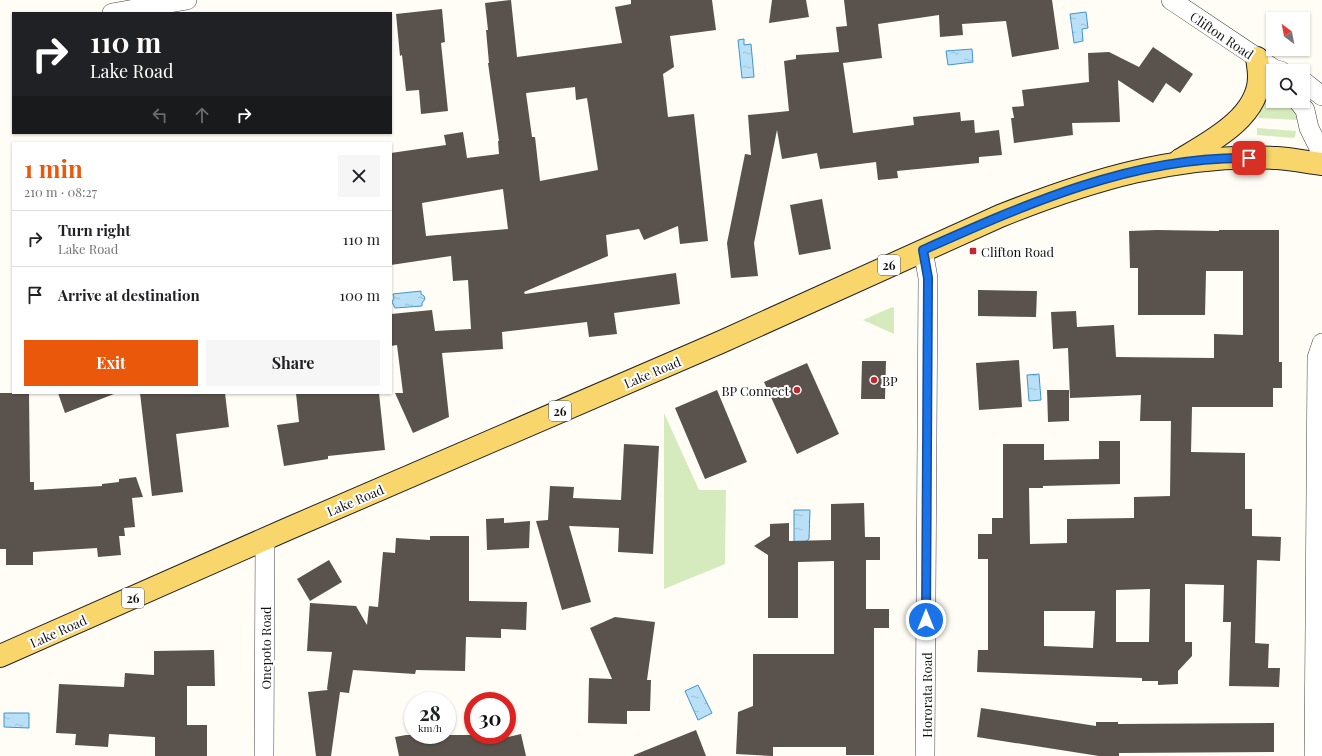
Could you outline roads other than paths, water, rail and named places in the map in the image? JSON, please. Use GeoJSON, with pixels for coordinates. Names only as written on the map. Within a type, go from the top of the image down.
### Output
{"type":"FeatureCollection","features":[{"type":"Feature","properties":{"kind":"main road"},"geometry":{"type":"LineString","coordinates":[[1174,164],[1223,132],[1244,114],[1254,96],[1259,77],[1266,72]]}},
{"type":"Feature","properties":{"kind":"main road","name":"Lake Road"},"geometry":{"type":"LineString","coordinates":[[0,656],[265,539],[721,342],[923,250],[1043,198],[1133,171],[1198,160],[1278,158],[1322,164]]}},
{"type":"Feature","properties":{"kind":"street"},"geometry":{"type":"LineString","coordinates":[[118,12],[187,0]]}},
{"type":"Feature","properties":{"kind":"street","name":"Clifton Road"},"geometry":{"type":"LineString","coordinates":[[1171,0],[1267,64]]}},
{"type":"Feature","properties":{"kind":"street"},"geometry":{"type":"LineString","coordinates":[[1310,87],[1322,96]]}},
{"type":"Feature","properties":{"kind":"street"},"geometry":{"type":"LineString","coordinates":[[1303,108],[1309,128],[1322,154]]}},
{"type":"Feature","properties":{"kind":"street","name":"Hororata Road"},"geometry":{"type":"LineString","coordinates":[[923,250],[928,278],[926,756]]}},
{"type":"Feature","properties":{"kind":"street"},"geometry":{"type":"LineString","coordinates":[[1314,756],[1316,379],[1317,358],[1322,342]]}},
{"type":"Feature","properties":{"kind":"street","name":"Onepoto Road"},"geometry":{"type":"LineString","coordinates":[[264,756],[265,539]]}},
{"type":"Feature","properties":{"kind":"water"},"geometry":{"type":"Polygon","coordinates":[[[1086,12],[1088,28],[1082,29],[1083,41],[1074,43],[1070,14],[1086,12]]]}},
{"type":"Feature","properties":{"kind":"water"},"geometry":{"type":"Polygon","coordinates":[[[744,39],[744,45],[751,44],[754,77],[742,78],[738,40],[744,39]]]}},
{"type":"Feature","properties":{"kind":"water"},"geometry":{"type":"Polygon","coordinates":[[[972,49],[973,62],[948,65],[946,51],[972,49]]]}},
{"type":"Feature","properties":{"kind":"water"},"geometry":{"type":"Polygon","coordinates":[[[421,291],[421,294],[425,299],[422,306],[395,308],[392,302],[394,298],[393,294],[421,291]]]}},
{"type":"Feature","properties":{"kind":"water"},"geometry":{"type":"Polygon","coordinates":[[[1039,374],[1041,400],[1029,401],[1027,375],[1039,374]]]}},
{"type":"Feature","properties":{"kind":"water"},"geometry":{"type":"Polygon","coordinates":[[[794,510],[810,510],[809,539],[804,543],[794,543],[794,510]]]}},
{"type":"Feature","properties":{"kind":"water"},"geometry":{"type":"Polygon","coordinates":[[[698,685],[712,713],[698,720],[685,691],[698,685]]]}},
{"type":"Feature","properties":{"kind":"water"},"geometry":{"type":"Polygon","coordinates":[[[4,713],[29,713],[29,728],[4,727],[4,713]]]}},
{"type":"Feature","properties":{"kind":"place","name":"Clifton Road"},"geometry":{"type":"Point","coordinates":[973,251]}},
{"type":"Feature","properties":{"kind":"place","name":"BP"},"geometry":{"type":"Point","coordinates":[874,380]}},
{"type":"Feature","properties":{"kind":"place","name":"BP Connect"},"geometry":{"type":"Point","coordinates":[797,390]}}]}
